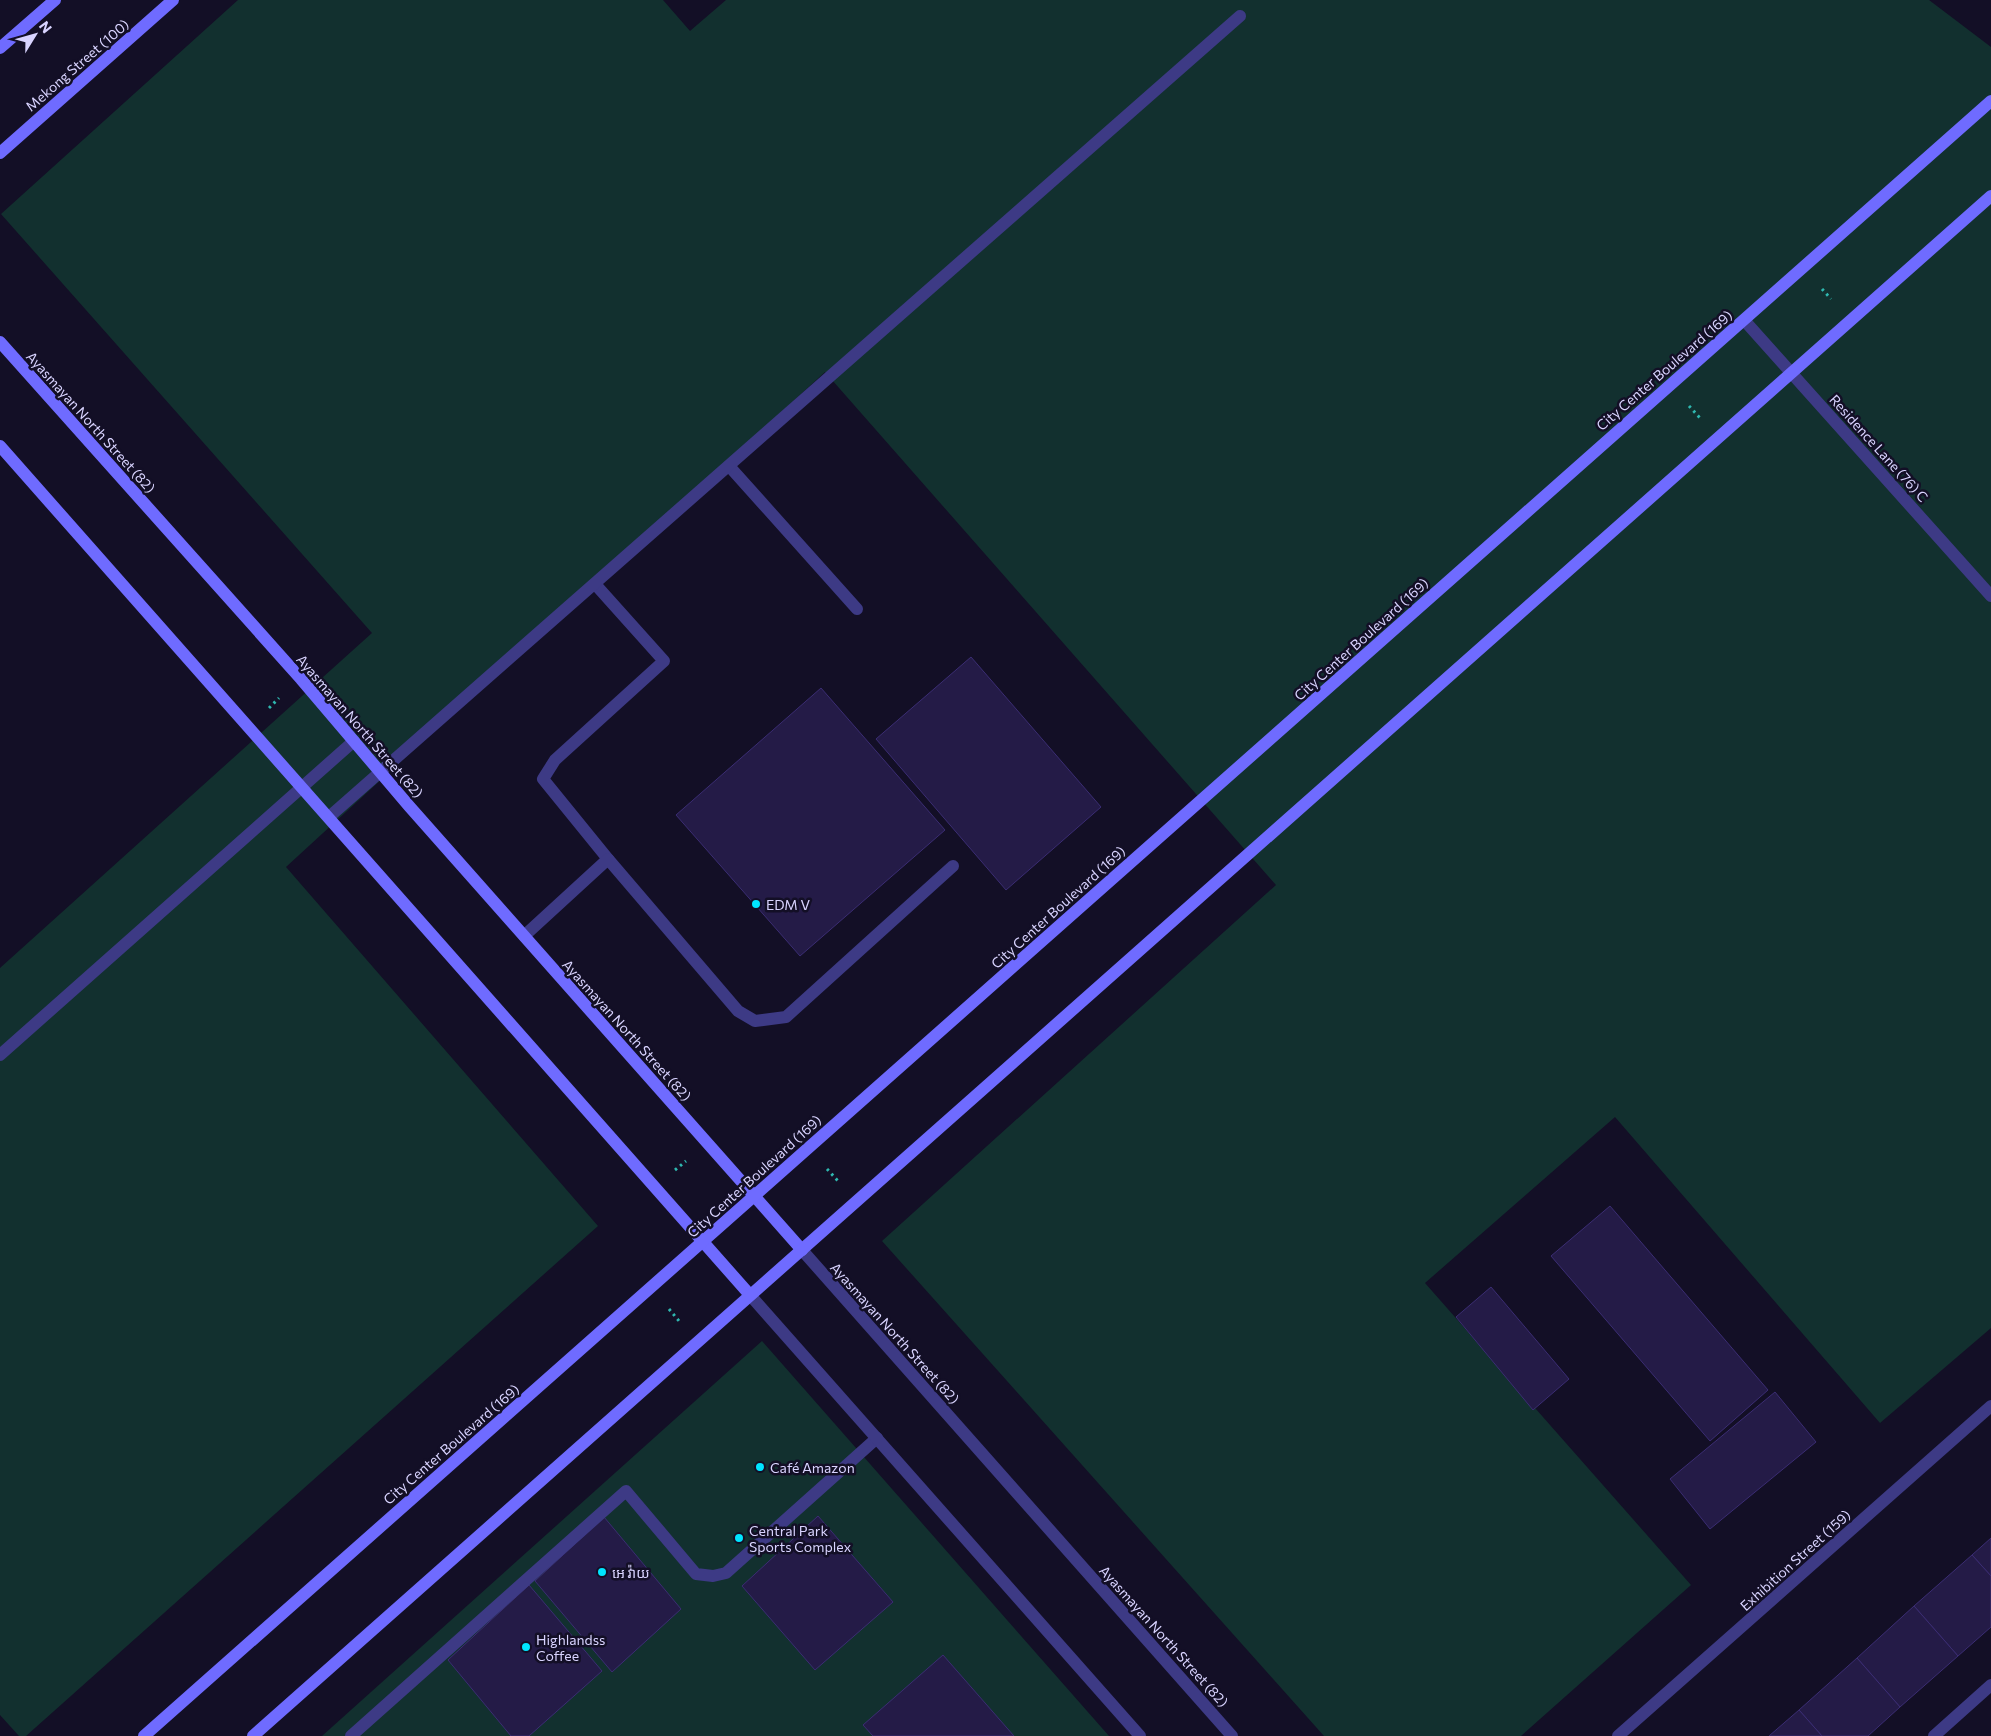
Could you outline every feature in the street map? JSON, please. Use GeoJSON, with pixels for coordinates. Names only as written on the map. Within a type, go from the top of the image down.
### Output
{"type":"FeatureCollection","features":[{"type":"Feature","properties":{"kind":"main road"},"geometry":{"type":"LineString","coordinates":[[0,48],[54,0]]}},
{"type":"Feature","properties":{"kind":"main road","name":"Mekong Street (100)"},"geometry":{"type":"LineString","coordinates":[[0,153],[173,0]]}},
{"type":"Feature","properties":{"kind":"main road","name":"City Center Boulevard (169)"},"geometry":{"type":"LineString","coordinates":[[144,1736],[1991,100]]}},
{"type":"Feature","properties":{"kind":"main road"},"geometry":{"type":"LineString","coordinates":[[253,1736],[1991,196]]}},
{"type":"Feature","properties":{"kind":"main road","name":"Ayasmayan North Street (82)"},"geometry":{"type":"LineString","coordinates":[[0,342],[300,679],[380,773],[802,1250]]}},
{"type":"Feature","properties":{"kind":"main road"},"geometry":{"type":"LineString","coordinates":[[0,446],[750,1295]]}},
{"type":"Feature","properties":{"kind":"street"},"geometry":{"type":"LineString","coordinates":[[329,817],[1240,16]]}},
{"type":"Feature","properties":{"kind":"street","name":"Residence Lane (76) C"},"geometry":{"type":"LineString","coordinates":[[1744,320],[1991,596]]}},
{"type":"Feature","properties":{"kind":"street"},"geometry":{"type":"LineString","coordinates":[[729,466],[857,609]]}},
{"type":"Feature","properties":{"kind":"street"},"geometry":{"type":"LineString","coordinates":[[595,584],[664,661],[555,760],[543,779],[608,859],[738,1011],[755,1021],[786,1017],[953,866]]}},
{"type":"Feature","properties":{"kind":"street"},"geometry":{"type":"LineString","coordinates":[[0,1056],[354,741]]}},
{"type":"Feature","properties":{"kind":"street"},"geometry":{"type":"LineString","coordinates":[[524,936],[608,859]]}},
{"type":"Feature","properties":{"kind":"street","name":"Ayasmayan North Street (82)"},"geometry":{"type":"LineString","coordinates":[[802,1250],[1232,1736]]}},
{"type":"Feature","properties":{"kind":"street"},"geometry":{"type":"LineString","coordinates":[[750,1295],[1140,1736]]}},
{"type":"Feature","properties":{"kind":"street","name":"Exhibition Street (159)"},"geometry":{"type":"LineString","coordinates":[[1618,1736],[1991,1406]]}},
{"type":"Feature","properties":{"kind":"street"},"geometry":{"type":"LineString","coordinates":[[351,1736],[626,1491],[696,1574],[713,1576],[726,1573],[877,1438]]}},
{"type":"Feature","properties":{"kind":"street"},"geometry":{"type":"LineString","coordinates":[[1934,1736],[1991,1685]]}},
{"type":"Feature","properties":{"kind":"path"},"geometry":{"type":"LineString","coordinates":[[1804,267],[1849,322]]}},
{"type":"Feature","properties":{"kind":"path"},"geometry":{"type":"LineString","coordinates":[[1671,384],[1718,438]]}},
{"type":"Feature","properties":{"kind":"path"},"geometry":{"type":"LineString","coordinates":[[249,727],[300,679]]}},
{"type":"Feature","properties":{"kind":"path"},"geometry":{"type":"LineString","coordinates":[[655,1187],[708,1143]]}},
{"type":"Feature","properties":{"kind":"path"},"geometry":{"type":"LineString","coordinates":[[808,1148],[856,1201]]}},
{"type":"Feature","properties":{"kind":"path"},"geometry":{"type":"LineString","coordinates":[[650,1288],[698,1342]]}},
{"type":"Feature","properties":{"kind":"green space"},"geometry":{"type":"Polygon","coordinates":[[[238,0],[663,0],[690,31],[726,0],[1929,0],[1991,47],[1991,1328],[1880,1423],[1615,1117],[1425,1283],[1691,1585],[1521,1736],[1324,1736],[882,1241],[1276,885],[825,372],[286,867],[598,1226],[26,1736],[19,1736],[0,1715],[0,968],[372,633],[1,214],[238,0]]]}},
{"type":"Feature","properties":{"kind":"green space","name":"Central Park Sports Complex"},"geometry":{"type":"Polygon","coordinates":[[[762,1341],[1109,1736],[322,1736],[762,1341]]]}},
{"type":"Feature","properties":{"kind":"building"},"geometry":{"type":"Polygon","coordinates":[[[971,657],[1101,807],[1006,890],[876,739],[971,657]]]}},
{"type":"Feature","properties":{"kind":"building"},"geometry":{"type":"Polygon","coordinates":[[[821,688],[945,830],[800,956],[676,815],[821,688]]]}},
{"type":"Feature","properties":{"kind":"building"},"geometry":{"type":"Polygon","coordinates":[[[1610,1206],[1768,1390],[1710,1441],[1551,1256],[1610,1206]]]}},
{"type":"Feature","properties":{"kind":"building"},"geometry":{"type":"Polygon","coordinates":[[[1491,1287],[1569,1379],[1533,1410],[1456,1317],[1491,1287]]]}},
{"type":"Feature","properties":{"kind":"building"},"geometry":{"type":"Polygon","coordinates":[[[1775,1392],[1816,1442],[1710,1529],[1670,1479],[1775,1392]]]}},
{"type":"Feature","properties":{"kind":"building"},"geometry":{"type":"Polygon","coordinates":[[[818,1516],[893,1602],[815,1670],[742,1586],[818,1516]]]}},
{"type":"Feature","properties":{"kind":"building"},"geometry":{"type":"Polygon","coordinates":[[[604,1517],[681,1609],[612,1672],[535,1581],[604,1517]]]}},
{"type":"Feature","properties":{"kind":"building"},"geometry":{"type":"Polygon","coordinates":[[[1991,1538],[1991,1576],[1972,1555],[1991,1538]]]}},
{"type":"Feature","properties":{"kind":"building"},"geometry":{"type":"Polygon","coordinates":[[[1972,1555],[1991,1576],[1991,1627],[1958,1656],[1914,1606],[1972,1555]]]}},
{"type":"Feature","properties":{"kind":"building"},"geometry":{"type":"Polygon","coordinates":[[[529,1585],[602,1671],[529,1736],[511,1736],[448,1660],[529,1585]]]}},
{"type":"Feature","properties":{"kind":"building"},"geometry":{"type":"Polygon","coordinates":[[[1914,1606],[1958,1656],[1900,1707],[1857,1658],[1914,1606]]]}},
{"type":"Feature","properties":{"kind":"building"},"geometry":{"type":"Polygon","coordinates":[[[943,1655],[1014,1736],[873,1736],[863,1725],[943,1655]]]}},
{"type":"Feature","properties":{"kind":"building"},"geometry":{"type":"Polygon","coordinates":[[[1857,1658],[1900,1707],[1868,1736],[1822,1736],[1799,1710],[1857,1658]]]}},
{"type":"Feature","properties":{"kind":"building"},"geometry":{"type":"Polygon","coordinates":[[[1799,1710],[1822,1736],[1769,1736],[1799,1710]]]}},
{"type":"Feature","properties":{"kind":"place","name":"EDM V"},"geometry":{"type":"Point","coordinates":[756,904]}},
{"type":"Feature","properties":{"kind":"place","name":"Café Amazon"},"geometry":{"type":"Point","coordinates":[760,1467]}},
{"type":"Feature","properties":{"kind":"place","name":"Central Park Sports Complex"},"geometry":{"type":"Point","coordinates":[739,1538]}},
{"type":"Feature","properties":{"kind":"place","name":"អេ វ៉ាយ"},"geometry":{"type":"Point","coordinates":[602,1572]}},
{"type":"Feature","properties":{"kind":"place","name":"Highlandss Coffee"},"geometry":{"type":"Point","coordinates":[526,1647]}}]}
